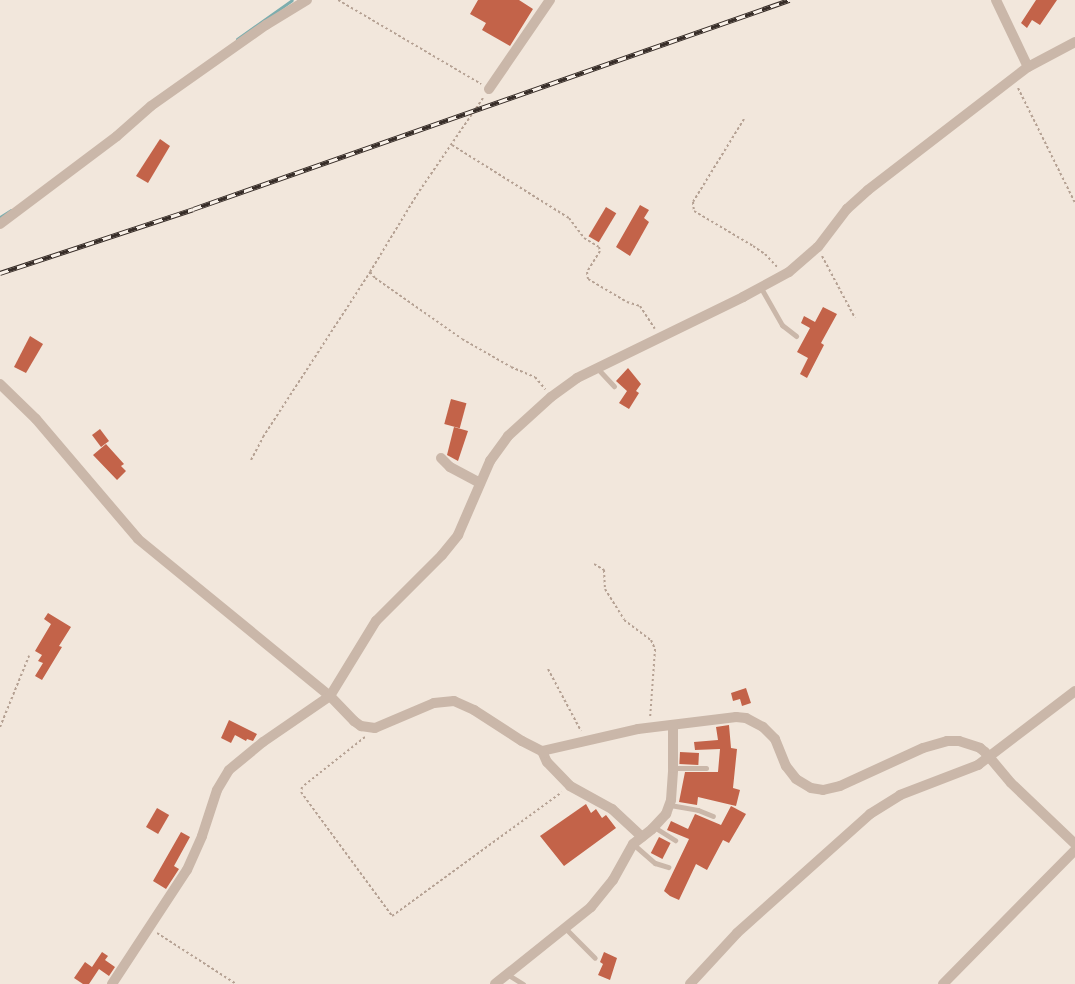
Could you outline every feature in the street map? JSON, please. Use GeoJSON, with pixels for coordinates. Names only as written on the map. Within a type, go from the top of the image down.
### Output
{"type":"FeatureCollection","features":[{"type":"Feature","properties":{"kind":"street"},"geometry":{"type":"LineString","coordinates":[[0,224],[117,136],[151,106],[266,25],[307,0]]}},
{"type":"Feature","properties":{"kind":"street"},"geometry":{"type":"LineString","coordinates":[[489,89],[550,0]]}},
{"type":"Feature","properties":{"kind":"street"},"geometry":{"type":"LineString","coordinates":[[996,0],[1028,67]]}},
{"type":"Feature","properties":{"kind":"street"},"geometry":{"type":"LineString","coordinates":[[112,984],[187,870],[202,836],[218,790],[229,770],[264,742],[330,696],[376,621],[442,555],[458,535],[497,449],[508,436],[551,397],[577,378],[784,274],[818,247],[848,209],[868,190],[1028,67],[1075,42]]}},
{"type":"Feature","properties":{"kind":"street"},"geometry":{"type":"LineString","coordinates":[[0,384],[36,419],[138,539],[330,696],[361,726],[375,728],[434,702],[454,701],[474,710],[522,741],[542,751],[547,762],[570,786],[620,816],[642,837]]}},
{"type":"Feature","properties":{"kind":"street"},"geometry":{"type":"LineString","coordinates":[[441,458],[450,466],[480,483]]}},
{"type":"Feature","properties":{"kind":"street"},"geometry":{"type":"LineString","coordinates":[[690,984],[737,933],[870,814],[900,795],[970,770],[990,757],[1075,691]]}},
{"type":"Feature","properties":{"kind":"street"},"geometry":{"type":"LineString","coordinates":[[542,751],[585,740],[650,728],[736,717],[754,721],[775,739],[786,766],[796,779],[811,788],[823,790],[840,786],[923,748],[947,741],[959,741],[980,748],[990,757],[1011,783],[1075,844]]}},
{"type":"Feature","properties":{"kind":"street"},"geometry":{"type":"LineString","coordinates":[[495,984],[591,907],[606,890],[633,844],[654,827],[666,814],[670,805],[673,768],[673,725]]}},
{"type":"Feature","properties":{"kind":"street"},"geometry":{"type":"LineString","coordinates":[[943,984],[1075,850]]}},
{"type":"Feature","properties":{"kind":"lane"},"geometry":{"type":"LineString","coordinates":[[760,287],[782,325],[796,336]]}},
{"type":"Feature","properties":{"kind":"lane"},"geometry":{"type":"LineString","coordinates":[[597,368],[614,386]]}},
{"type":"Feature","properties":{"kind":"lane"},"geometry":{"type":"LineString","coordinates":[[673,768],[706,768]]}},
{"type":"Feature","properties":{"kind":"lane"},"geometry":{"type":"LineString","coordinates":[[670,805],[698,810],[713,816]]}},
{"type":"Feature","properties":{"kind":"lane"},"geometry":{"type":"LineString","coordinates":[[654,827],[675,840]]}},
{"type":"Feature","properties":{"kind":"lane"},"geometry":{"type":"LineString","coordinates":[[633,844],[655,864],[668,867]]}},
{"type":"Feature","properties":{"kind":"lane"},"geometry":{"type":"LineString","coordinates":[[565,928],[595,958]]}},
{"type":"Feature","properties":{"kind":"lane"},"geometry":{"type":"LineString","coordinates":[[506,974],[523,984]]}},
{"type":"Feature","properties":{"kind":"path"},"geometry":{"type":"LineString","coordinates":[[251,460],[263,437],[370,272],[418,193],[489,89],[338,0]]}},
{"type":"Feature","properties":{"kind":"path"},"geometry":{"type":"LineString","coordinates":[[1013,79],[1075,203]]}},
{"type":"Feature","properties":{"kind":"path"},"geometry":{"type":"LineString","coordinates":[[744,119],[693,202],[694,211],[766,254],[784,274]]}},
{"type":"Feature","properties":{"kind":"path"},"geometry":{"type":"LineString","coordinates":[[452,145],[569,218],[584,238],[599,247],[600,251],[587,272],[588,278],[627,302],[640,306],[660,337]]}},
{"type":"Feature","properties":{"kind":"path"},"geometry":{"type":"LineString","coordinates":[[818,247],[855,318]]}},
{"type":"Feature","properties":{"kind":"path"},"geometry":{"type":"LineString","coordinates":[[370,272],[375,278],[462,340],[511,367],[535,377],[551,397]]}},
{"type":"Feature","properties":{"kind":"path"},"geometry":{"type":"LineString","coordinates":[[594,564],[604,570],[605,589],[624,620],[651,640],[655,649],[650,728]]}},
{"type":"Feature","properties":{"kind":"path"},"geometry":{"type":"LineString","coordinates":[[0,727],[29,656]]}},
{"type":"Feature","properties":{"kind":"path"},"geometry":{"type":"LineString","coordinates":[[548,669],[585,740]]}},
{"type":"Feature","properties":{"kind":"path"},"geometry":{"type":"LineString","coordinates":[[375,728],[302,786],[301,792],[392,916],[570,786]]}},
{"type":"Feature","properties":{"kind":"path"},"geometry":{"type":"LineString","coordinates":[[149,928],[236,984]]}},
{"type":"Feature","properties":{"kind":"building"},"geometry":{"type":"Polygon","coordinates":[[[478,0],[519,0],[533,9],[510,46],[482,30],[486,23],[470,14],[478,0]]]}},
{"type":"Feature","properties":{"kind":"building"},"geometry":{"type":"Polygon","coordinates":[[[1036,0],[1057,0],[1040,25],[1032,20],[1027,28],[1021,23],[1036,0]]]}},
{"type":"Feature","properties":{"kind":"building"},"geometry":{"type":"Polygon","coordinates":[[[160,139],[170,146],[148,183],[136,176],[160,139]]]}},
{"type":"Feature","properties":{"kind":"building"},"geometry":{"type":"Polygon","coordinates":[[[640,205],[649,210],[644,218],[649,222],[630,256],[616,247],[640,205]]]}},
{"type":"Feature","properties":{"kind":"building"},"geometry":{"type":"Polygon","coordinates":[[[606,207],[616,213],[599,242],[588,236],[606,207]]]}},
{"type":"Feature","properties":{"kind":"building"},"geometry":{"type":"Polygon","coordinates":[[[823,307],[837,314],[821,343],[824,345],[807,378],[800,374],[808,358],[797,352],[810,328],[801,323],[804,316],[815,322],[823,307]]]}},
{"type":"Feature","properties":{"kind":"building"},"geometry":{"type":"Polygon","coordinates":[[[30,336],[43,344],[26,373],[14,367],[30,336]]]}},
{"type":"Feature","properties":{"kind":"building"},"geometry":{"type":"Polygon","coordinates":[[[628,368],[641,384],[636,391],[639,393],[629,409],[619,403],[627,391],[616,381],[628,368]]]}},
{"type":"Feature","properties":{"kind":"building"},"geometry":{"type":"Polygon","coordinates":[[[451,399],[466,403],[460,428],[444,424],[451,399]]]}},
{"type":"Feature","properties":{"kind":"building"},"geometry":{"type":"Polygon","coordinates":[[[454,427],[468,431],[458,461],[447,455],[454,427]]]}},
{"type":"Feature","properties":{"kind":"building"},"geometry":{"type":"Polygon","coordinates":[[[100,429],[109,441],[101,447],[92,435],[100,429]]]}},
{"type":"Feature","properties":{"kind":"building"},"geometry":{"type":"Polygon","coordinates":[[[106,444],[124,464],[121,466],[126,471],[117,480],[93,455],[106,444]]]}},
{"type":"Feature","properties":{"kind":"building"},"geometry":{"type":"Polygon","coordinates":[[[48,613],[71,627],[59,646],[62,647],[42,680],[35,676],[43,663],[38,661],[42,655],[35,651],[51,624],[44,619],[48,613]]]}},
{"type":"Feature","properties":{"kind":"building"},"geometry":{"type":"Polygon","coordinates":[[[746,688],[751,703],[742,706],[740,699],[733,701],[731,693],[746,688]]]}},
{"type":"Feature","properties":{"kind":"building"},"geometry":{"type":"Polygon","coordinates":[[[229,720],[257,734],[253,741],[247,739],[246,741],[235,735],[231,743],[221,738],[229,720]]]}},
{"type":"Feature","properties":{"kind":"building"},"geometry":{"type":"Polygon","coordinates":[[[729,725],[731,748],[737,749],[733,788],[740,790],[736,806],[698,797],[697,805],[679,802],[685,772],[718,772],[720,749],[695,750],[694,742],[718,740],[716,727],[729,725]]]}},
{"type":"Feature","properties":{"kind":"building"},"geometry":{"type":"Polygon","coordinates":[[[680,752],[699,753],[698,765],[679,764],[680,752]]]}},
{"type":"Feature","properties":{"kind":"building"},"geometry":{"type":"Polygon","coordinates":[[[586,804],[591,813],[596,809],[602,818],[606,815],[616,828],[564,866],[540,836],[586,804]]]}},
{"type":"Feature","properties":{"kind":"building"},"geometry":{"type":"Polygon","coordinates":[[[731,806],[746,814],[729,843],[723,840],[707,870],[696,864],[679,900],[670,896],[664,891],[689,839],[667,830],[671,821],[688,829],[695,814],[721,825],[731,806]]]}},
{"type":"Feature","properties":{"kind":"building"},"geometry":{"type":"Polygon","coordinates":[[[157,808],[169,815],[158,834],[146,827],[157,808]]]}},
{"type":"Feature","properties":{"kind":"building"},"geometry":{"type":"Polygon","coordinates":[[[181,832],[190,837],[174,866],[179,869],[166,889],[153,881],[181,832]]]}},
{"type":"Feature","properties":{"kind":"building"},"geometry":{"type":"Polygon","coordinates":[[[659,837],[671,843],[662,859],[651,853],[659,837]]]}},
{"type":"Feature","properties":{"kind":"building"},"geometry":{"type":"Polygon","coordinates":[[[102,952],[108,956],[105,960],[115,967],[109,976],[99,969],[89,984],[83,984],[74,978],[85,962],[92,967],[102,952]]]}},
{"type":"Feature","properties":{"kind":"building"},"geometry":{"type":"Polygon","coordinates":[[[604,952],[617,958],[610,980],[598,975],[603,964],[600,962],[604,952]]]}},
{"type":"Feature","properties":{"kind":"waterway"},"geometry":{"type":"LineString","coordinates":[[237,39],[292,0]]}},
{"type":"Feature","properties":{"kind":"waterway"},"geometry":{"type":"LineString","coordinates":[[0,217],[11,210]]}},
{"type":"Feature","properties":{"kind":"railway"},"geometry":{"type":"LineString","coordinates":[[0,273],[193,209],[789,0]]}}]}
